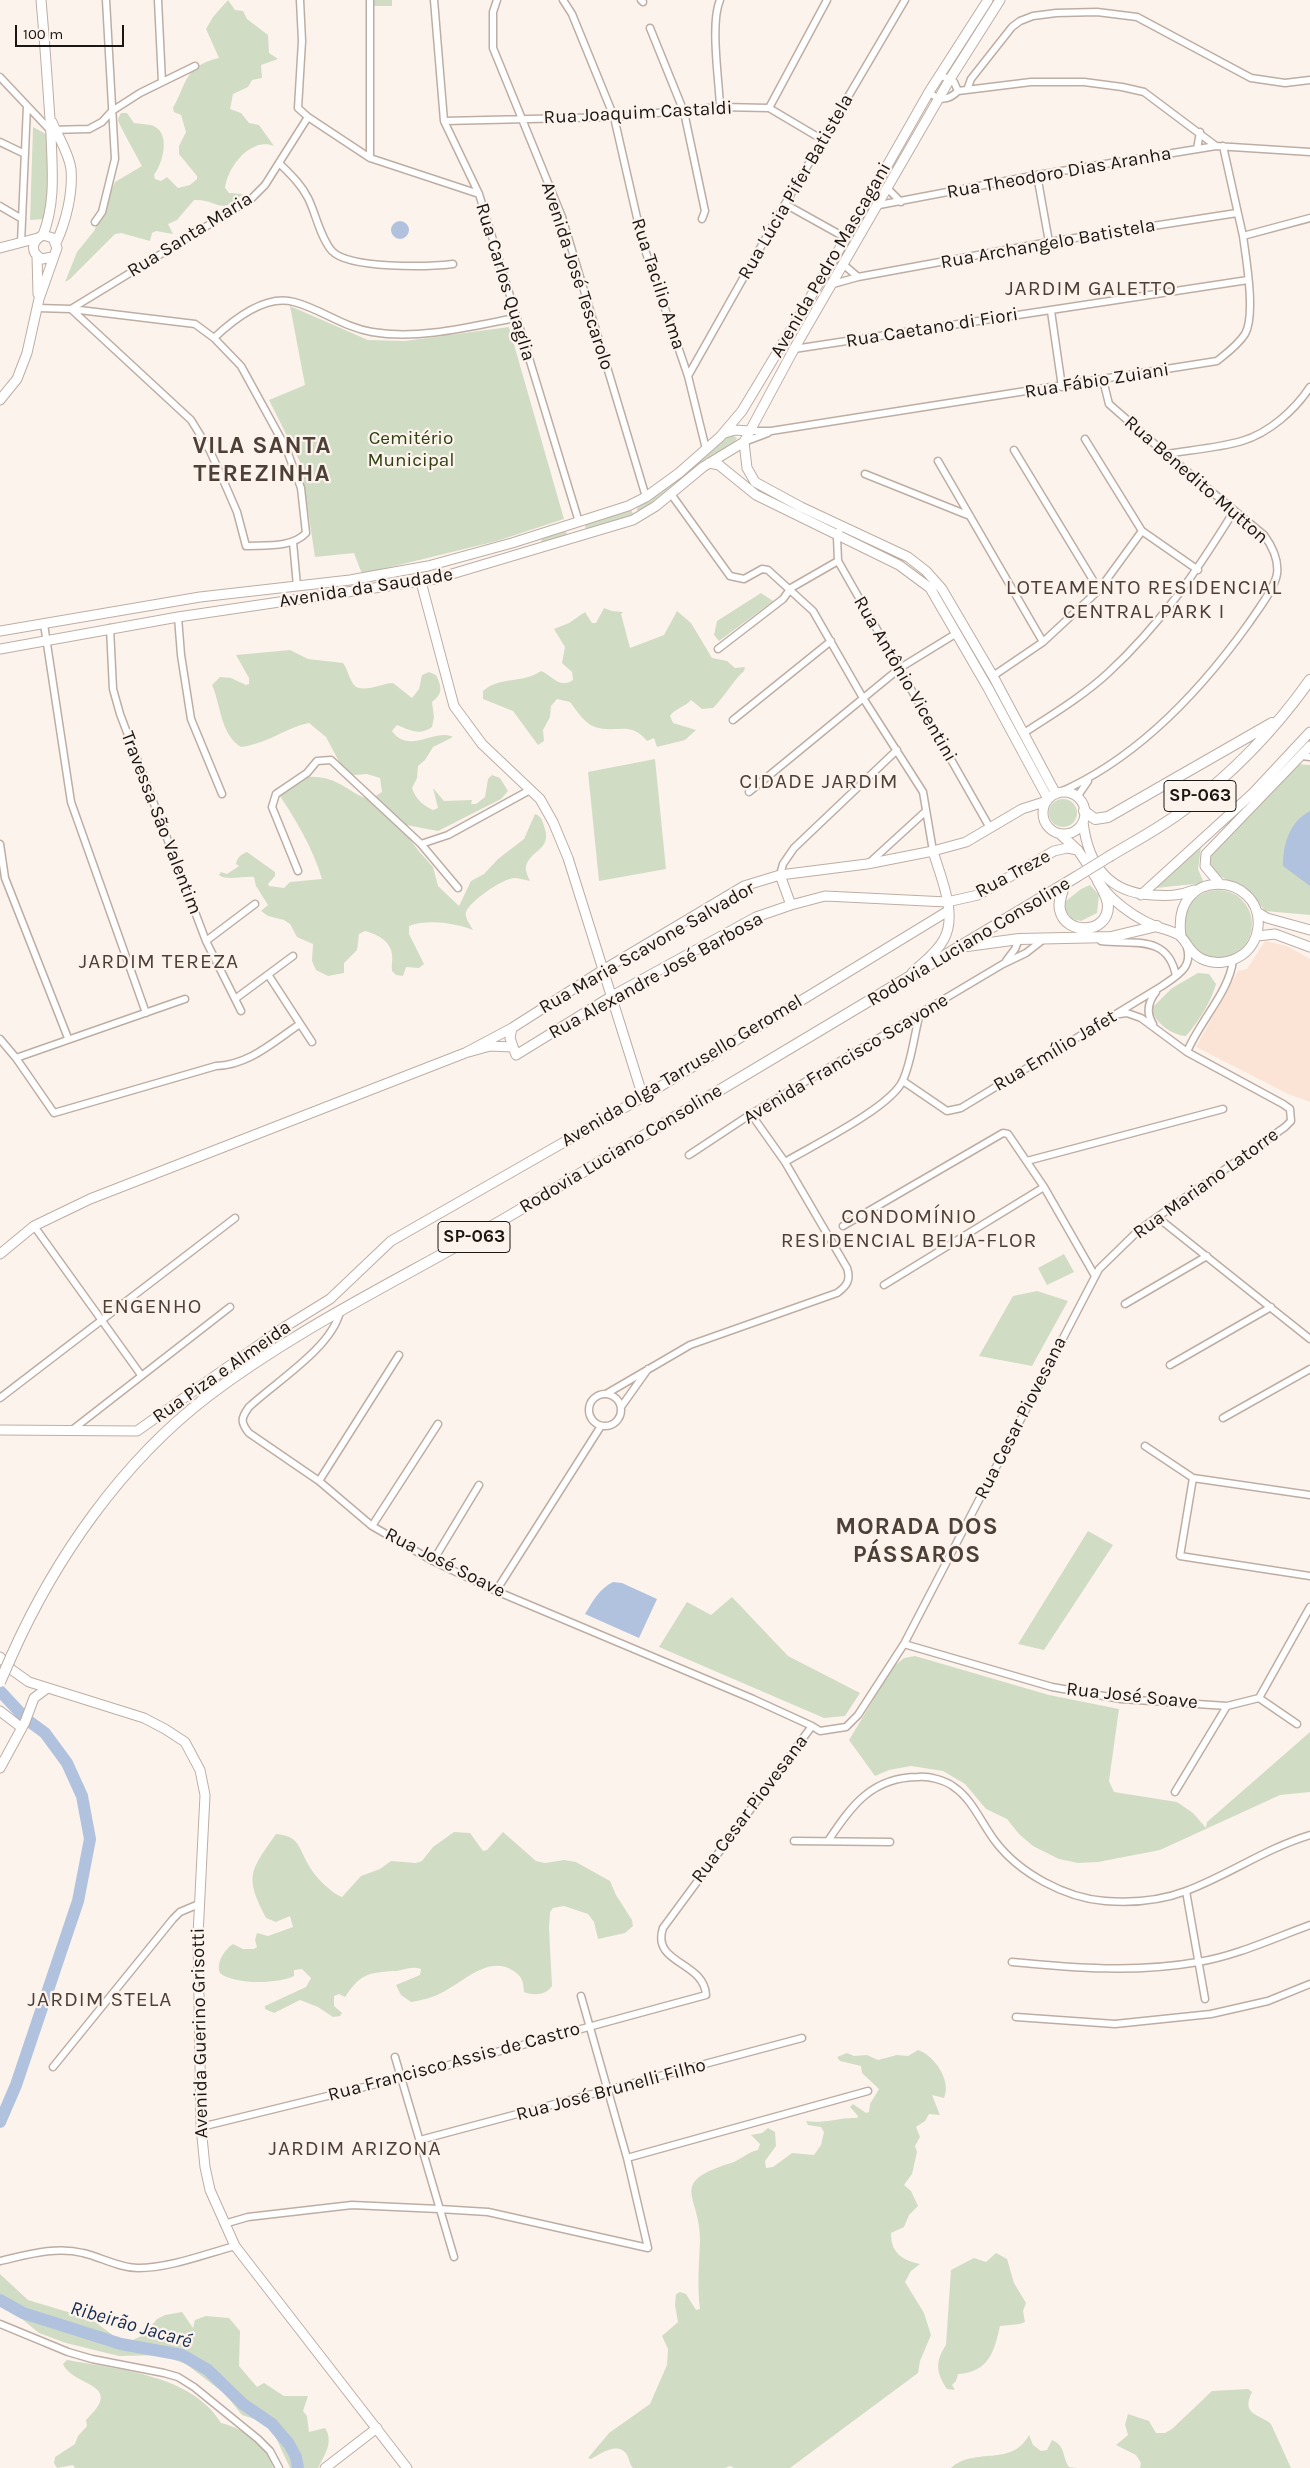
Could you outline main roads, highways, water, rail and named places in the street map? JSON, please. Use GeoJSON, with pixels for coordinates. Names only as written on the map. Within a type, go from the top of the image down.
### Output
{"type":"FeatureCollection","features":[{"type":"Feature","properties":{"kind":"main road"},"geometry":{"type":"LineString","coordinates":[[38,303],[34,242],[40,236],[50,216],[53,193],[53,131],[41,0]]}},
{"type":"Feature","properties":{"kind":"main road","name":"Avenida Pedro Mascagani"},"geometry":{"type":"LineString","coordinates":[[646,497],[679,473],[720,437],[742,411],[846,238],[928,92],[988,0]]}},
{"type":"Feature","properties":{"kind":"main road","name":"Avenida Pedro Mascagani"},"geometry":{"type":"LineString","coordinates":[[744,442],[794,349],[879,205],[950,79],[1000,0]]}},
{"type":"Feature","properties":{"kind":"main road"},"geometry":{"type":"LineString","coordinates":[[0,400],[17,380],[27,353],[38,303],[53,261],[52,257],[57,248],[56,243],[64,224],[69,197],[71,169],[62,143],[53,131]]}},
{"type":"Feature","properties":{"kind":"main road"},"geometry":{"type":"LineString","coordinates":[[0,248],[23,243],[40,236],[48,236],[56,243]]}},
{"type":"Feature","properties":{"kind":"main road"},"geometry":{"type":"LineString","coordinates":[[23,243],[35,254],[47,259],[52,257]]}},
{"type":"Feature","properties":{"kind":"main road"},"geometry":{"type":"LineString","coordinates":[[720,437],[729,431],[749,431]]}},
{"type":"Feature","properties":{"kind":"main road"},"geometry":{"type":"LineString","coordinates":[[744,442],[747,468],[755,482],[841,526],[908,557],[926,571],[942,590],[1052,797]]}},
{"type":"Feature","properties":{"kind":"main road","name":"Avenida da Saudade"},"geometry":{"type":"LineString","coordinates":[[0,649],[178,617],[421,582],[541,550],[633,520],[671,494],[709,463],[744,442]]}},
{"type":"Feature","properties":{"kind":"main road"},"geometry":{"type":"LineString","coordinates":[[709,463],[723,469],[756,495],[837,537],[899,565],[930,588],[957,633],[993,676],[1024,732],[1052,797],[1043,815]]}},
{"type":"Feature","properties":{"kind":"main road","name":"Avenida da Saudade"},"geometry":{"type":"LineString","coordinates":[[0,631],[98,613],[428,566],[536,536],[628,506],[646,497]]}},
{"type":"Feature","properties":{"kind":"main road"},"geometry":{"type":"LineString","coordinates":[[574,539],[579,528],[579,522]]}},
{"type":"Feature","properties":{"kind":"main road"},"geometry":{"type":"LineString","coordinates":[[536,536],[536,541],[541,550]]}},
{"type":"Feature","properties":{"kind":"main road"},"geometry":{"type":"LineString","coordinates":[[512,543],[516,552],[514,557]]}},
{"type":"Feature","properties":{"kind":"main road"},"geometry":{"type":"LineString","coordinates":[[421,582],[454,706],[482,744],[544,805],[557,831],[568,858],[643,1097]]}},
{"type":"Feature","properties":{"kind":"main road"},"geometry":{"type":"LineString","coordinates":[[214,596],[216,612]]}},
{"type":"Feature","properties":{"kind":"main road","name":"Rodovia Luciano Consoline"},"geometry":{"type":"LineString","coordinates":[[0,1682],[4,1657],[72,1546],[110,1495],[154,1444],[207,1397],[279,1347],[522,1208],[897,986],[1185,809],[1246,756],[1310,680]]}},
{"type":"Feature","properties":{"kind":"main road"},"geometry":{"type":"LineString","coordinates":[[1052,797],[1071,793],[1077,797],[1084,810],[1095,819],[1108,818],[1277,720]]}},
{"type":"Feature","properties":{"kind":"main road"},"geometry":{"type":"LineString","coordinates":[[1141,895],[1302,755],[1310,732]]}},
{"type":"Feature","properties":{"kind":"main road"},"geometry":{"type":"LineString","coordinates":[[1220,884],[1205,866],[1206,854],[1310,746]]}},
{"type":"Feature","properties":{"kind":"main road","name":"Rua Maria Scavone Salvador"},"geometry":{"type":"LineString","coordinates":[[466,1053],[512,1028],[603,970],[744,886],[780,875],[867,864],[933,851],[966,842],[1022,809],[1052,797]]}},
{"type":"Feature","properties":{"kind":"main road"},"geometry":{"type":"LineString","coordinates":[[1022,809],[1033,808],[1043,815],[1047,826],[1060,834],[1078,850],[1107,899],[1106,915],[1101,923],[1086,929],[1072,925],[1061,914],[1059,908],[1065,884]]}},
{"type":"Feature","properties":{"kind":"main road"},"geometry":{"type":"LineString","coordinates":[[1084,810],[1083,822],[1088,849],[1106,877],[1115,886],[1141,895],[1182,895],[1210,884],[1234,886],[1244,892],[1252,901],[1257,912],[1257,936],[1243,954],[1233,960],[1220,963],[1207,961],[1196,956],[1186,947],[1181,936],[1179,922],[1182,909],[1189,897],[1199,889]]}},
{"type":"Feature","properties":{"kind":"main road"},"geometry":{"type":"LineString","coordinates":[[1060,834],[1073,832],[1083,822]]}},
{"type":"Feature","properties":{"kind":"main road","name":"Rua Treze"},"geometry":{"type":"LineString","coordinates":[[948,906],[978,895],[1054,851],[1066,848],[1078,850]]}},
{"type":"Feature","properties":{"kind":"main road"},"geometry":{"type":"LineString","coordinates":[[897,986],[936,950],[944,938],[948,927],[948,906],[933,851]]}},
{"type":"Feature","properties":{"kind":"main road"},"geometry":{"type":"LineString","coordinates":[[780,875],[791,905]]}},
{"type":"Feature","properties":{"kind":"main road"},"geometry":{"type":"LineString","coordinates":[[1098,881],[1124,908],[1137,918],[1181,936]]}},
{"type":"Feature","properties":{"kind":"main road","name":"Rua Alexandre José Barbosa"},"geometry":{"type":"LineString","coordinates":[[514,1051],[756,917],[791,905],[826,896],[948,906]]}},
{"type":"Feature","properties":{"kind":"main road","name":"Avenida Olga Tarrusello Geromel"},"geometry":{"type":"LineString","coordinates":[[413,1227],[643,1097],[948,906]]}},
{"type":"Feature","properties":{"kind":"main road"},"geometry":{"type":"LineString","coordinates":[[1257,912],[1267,918],[1310,930]]}},
{"type":"Feature","properties":{"kind":"main road"},"geometry":{"type":"LineString","coordinates":[[958,948],[998,940],[1111,937],[1157,926]]}},
{"type":"Feature","properties":{"kind":"main road"},"geometry":{"type":"LineString","coordinates":[[1257,936],[1275,934],[1310,947]]}},
{"type":"Feature","properties":{"kind":"main road"},"geometry":{"type":"LineString","coordinates":[[0,1254],[34,1226],[90,1199],[466,1053],[490,1046],[514,1051],[512,1028]]}},
{"type":"Feature","properties":{"kind":"main road","name":"Rua Piza e Almeida"},"geometry":{"type":"LineString","coordinates":[[0,1430],[138,1431],[283,1328],[330,1299],[391,1241],[413,1227]]}},
{"type":"Feature","properties":{"kind":"main road","name":"Avenida Guerino Grisotti"},"geometry":{"type":"LineString","coordinates":[[4,1657],[12,1670],[29,1682],[46,1689],[144,1718],[184,1742],[200,1770],[204,1796],[199,1904],[201,2127],[205,2168],[210,2190],[235,2246],[407,2468]]}},
{"type":"Feature","properties":{"kind":"main road"},"geometry":{"type":"LineString","coordinates":[[29,1682],[34,1698]]}},
{"type":"Feature","properties":{"kind":"main road"},"geometry":{"type":"LineString","coordinates":[[0,1768],[23,1725],[34,1698],[46,1689]]}},
{"type":"Feature","properties":{"kind":"main road"},"geometry":{"type":"LineString","coordinates":[[0,1712],[23,1725]]}},
{"type":"Feature","properties":{"kind":"main road"},"geometry":{"type":"LineString","coordinates":[[325,2468],[377,2428]]}},
{"type":"Feature","properties":{"kind":"water"},"geometry":{"type":"Polygon","coordinates":[[[396,221],[404,221],[409,226],[407,237],[396,239],[391,234],[391,226],[396,221]]]}},
{"type":"Feature","properties":{"kind":"water"},"geometry":{"type":"Polygon","coordinates":[[[1310,811],[1310,886],[1283,866],[1284,850],[1292,828],[1297,821],[1310,811]]]}},
{"type":"Feature","properties":{"kind":"water"},"geometry":{"type":"Polygon","coordinates":[[[613,1582],[622,1583],[657,1599],[639,1638],[585,1614],[600,1592],[613,1582]]]}},
{"type":"Feature","properties":{"kind":"waterway","name":"Ribeirão Jacaré"},"geometry":{"type":"LineString","coordinates":[[0,1691],[26,1719],[45,1733],[67,1763],[82,1796],[90,1839],[78,1901],[16,2085],[0,2122]]}},
{"type":"Feature","properties":{"kind":"waterway","name":"Ribeirão Jacaré"},"geometry":{"type":"LineString","coordinates":[[0,2300],[23,2313],[121,2344],[182,2355],[208,2370],[243,2404],[272,2424],[289,2444],[296,2457],[298,2468]]}},
{"type":"Feature","properties":{"kind":"district","name":"JARDIM GALETTO"},"geometry":{"type":"Point","coordinates":[1091,289]}},
{"type":"Feature","properties":{"kind":"district","name":"VILA SANTA TEREZINHA"},"geometry":{"type":"Point","coordinates":[262,460]}},
{"type":"Feature","properties":{"kind":"district","name":"LOTEAMENTO RESIDENCIAL CENTRAL PARK I"},"geometry":{"type":"Point","coordinates":[1144,600]}},
{"type":"Feature","properties":{"kind":"district","name":"CIDADE JARDIM"},"geometry":{"type":"Point","coordinates":[819,782]}},
{"type":"Feature","properties":{"kind":"district","name":"JARDIM TEREZA"},"geometry":{"type":"Point","coordinates":[159,962]}},
{"type":"Feature","properties":{"kind":"district","name":"CONDOMÍNIO RESIDENCIAL BEIJA-FLOR"},"geometry":{"type":"Point","coordinates":[909,1229]}},
{"type":"Feature","properties":{"kind":"district","name":"ENGENHO"},"geometry":{"type":"Point","coordinates":[152,1307]}},
{"type":"Feature","properties":{"kind":"district","name":"MORADA DOS PÁSSAROS"},"geometry":{"type":"Point","coordinates":[917,1541]}},
{"type":"Feature","properties":{"kind":"district","name":"JARDIM STELA"},"geometry":{"type":"Point","coordinates":[100,2000]}},
{"type":"Feature","properties":{"kind":"district","name":"JARDIM ARIZONA"},"geometry":{"type":"Point","coordinates":[355,2149]}},
{"type":"Feature","properties":{"kind":"park label","name":"Cemitério Municipal"},"geometry":{"type":"Point","coordinates":[411,450]}}]}
